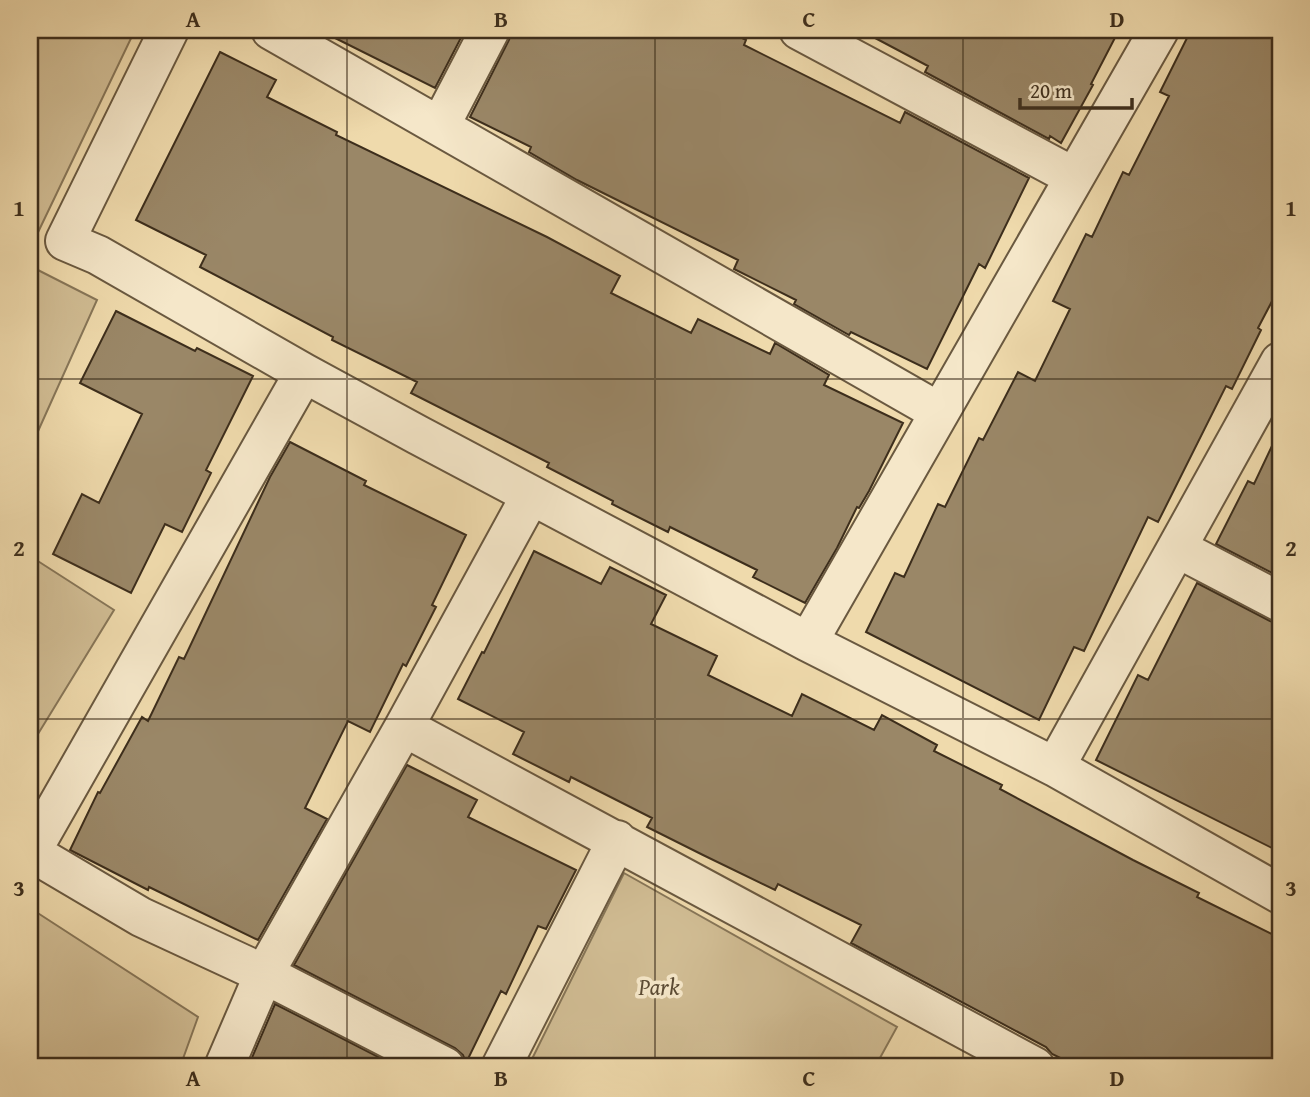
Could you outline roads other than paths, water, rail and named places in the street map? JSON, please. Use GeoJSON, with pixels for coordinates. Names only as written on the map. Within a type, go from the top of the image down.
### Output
{"type":"FeatureCollection","features":[{"type":"Feature","properties":{"kind":"street"},"geometry":{"type":"LineString","coordinates":[[169,30],[65,241],[98,255],[304,373],[531,495],[808,642],[1055,767],[1280,894]]}},
{"type":"Feature","properties":{"kind":"street"},"geometry":{"type":"LineString","coordinates":[[271,30],[939,412]]}},
{"type":"Feature","properties":{"kind":"street"},"geometry":{"type":"LineString","coordinates":[[440,126],[490,30]]}},
{"type":"Feature","properties":{"kind":"street"},"geometry":{"type":"LineString","coordinates":[[799,30],[852,42],[1074,177]]}},
{"type":"Feature","properties":{"kind":"street"},"geometry":{"type":"LineString","coordinates":[[808,642],[1159,30]]}},
{"type":"Feature","properties":{"kind":"street"},"geometry":{"type":"LineString","coordinates":[[1055,767],[1280,362]]}},
{"type":"Feature","properties":{"kind":"street"},"geometry":{"type":"LineString","coordinates":[[304,373],[31,852],[141,917],[264,974],[445,1067]]}},
{"type":"Feature","properties":{"kind":"street"},"geometry":{"type":"LineString","coordinates":[[224,1067],[264,974],[531,495]]}},
{"type":"Feature","properties":{"kind":"street"},"geometry":{"type":"LineString","coordinates":[[1177,548],[1280,602]]}},
{"type":"Feature","properties":{"kind":"street"},"geometry":{"type":"LineString","coordinates":[[404,727],[1035,1067]]}},
{"type":"Feature","properties":{"kind":"street"},"geometry":{"type":"LineString","coordinates":[[501,1067],[617,840]]}},
{"type":"Feature","properties":{"kind":"park label","name":"Park"},"geometry":{"type":"Point","coordinates":[659,986]}}]}
